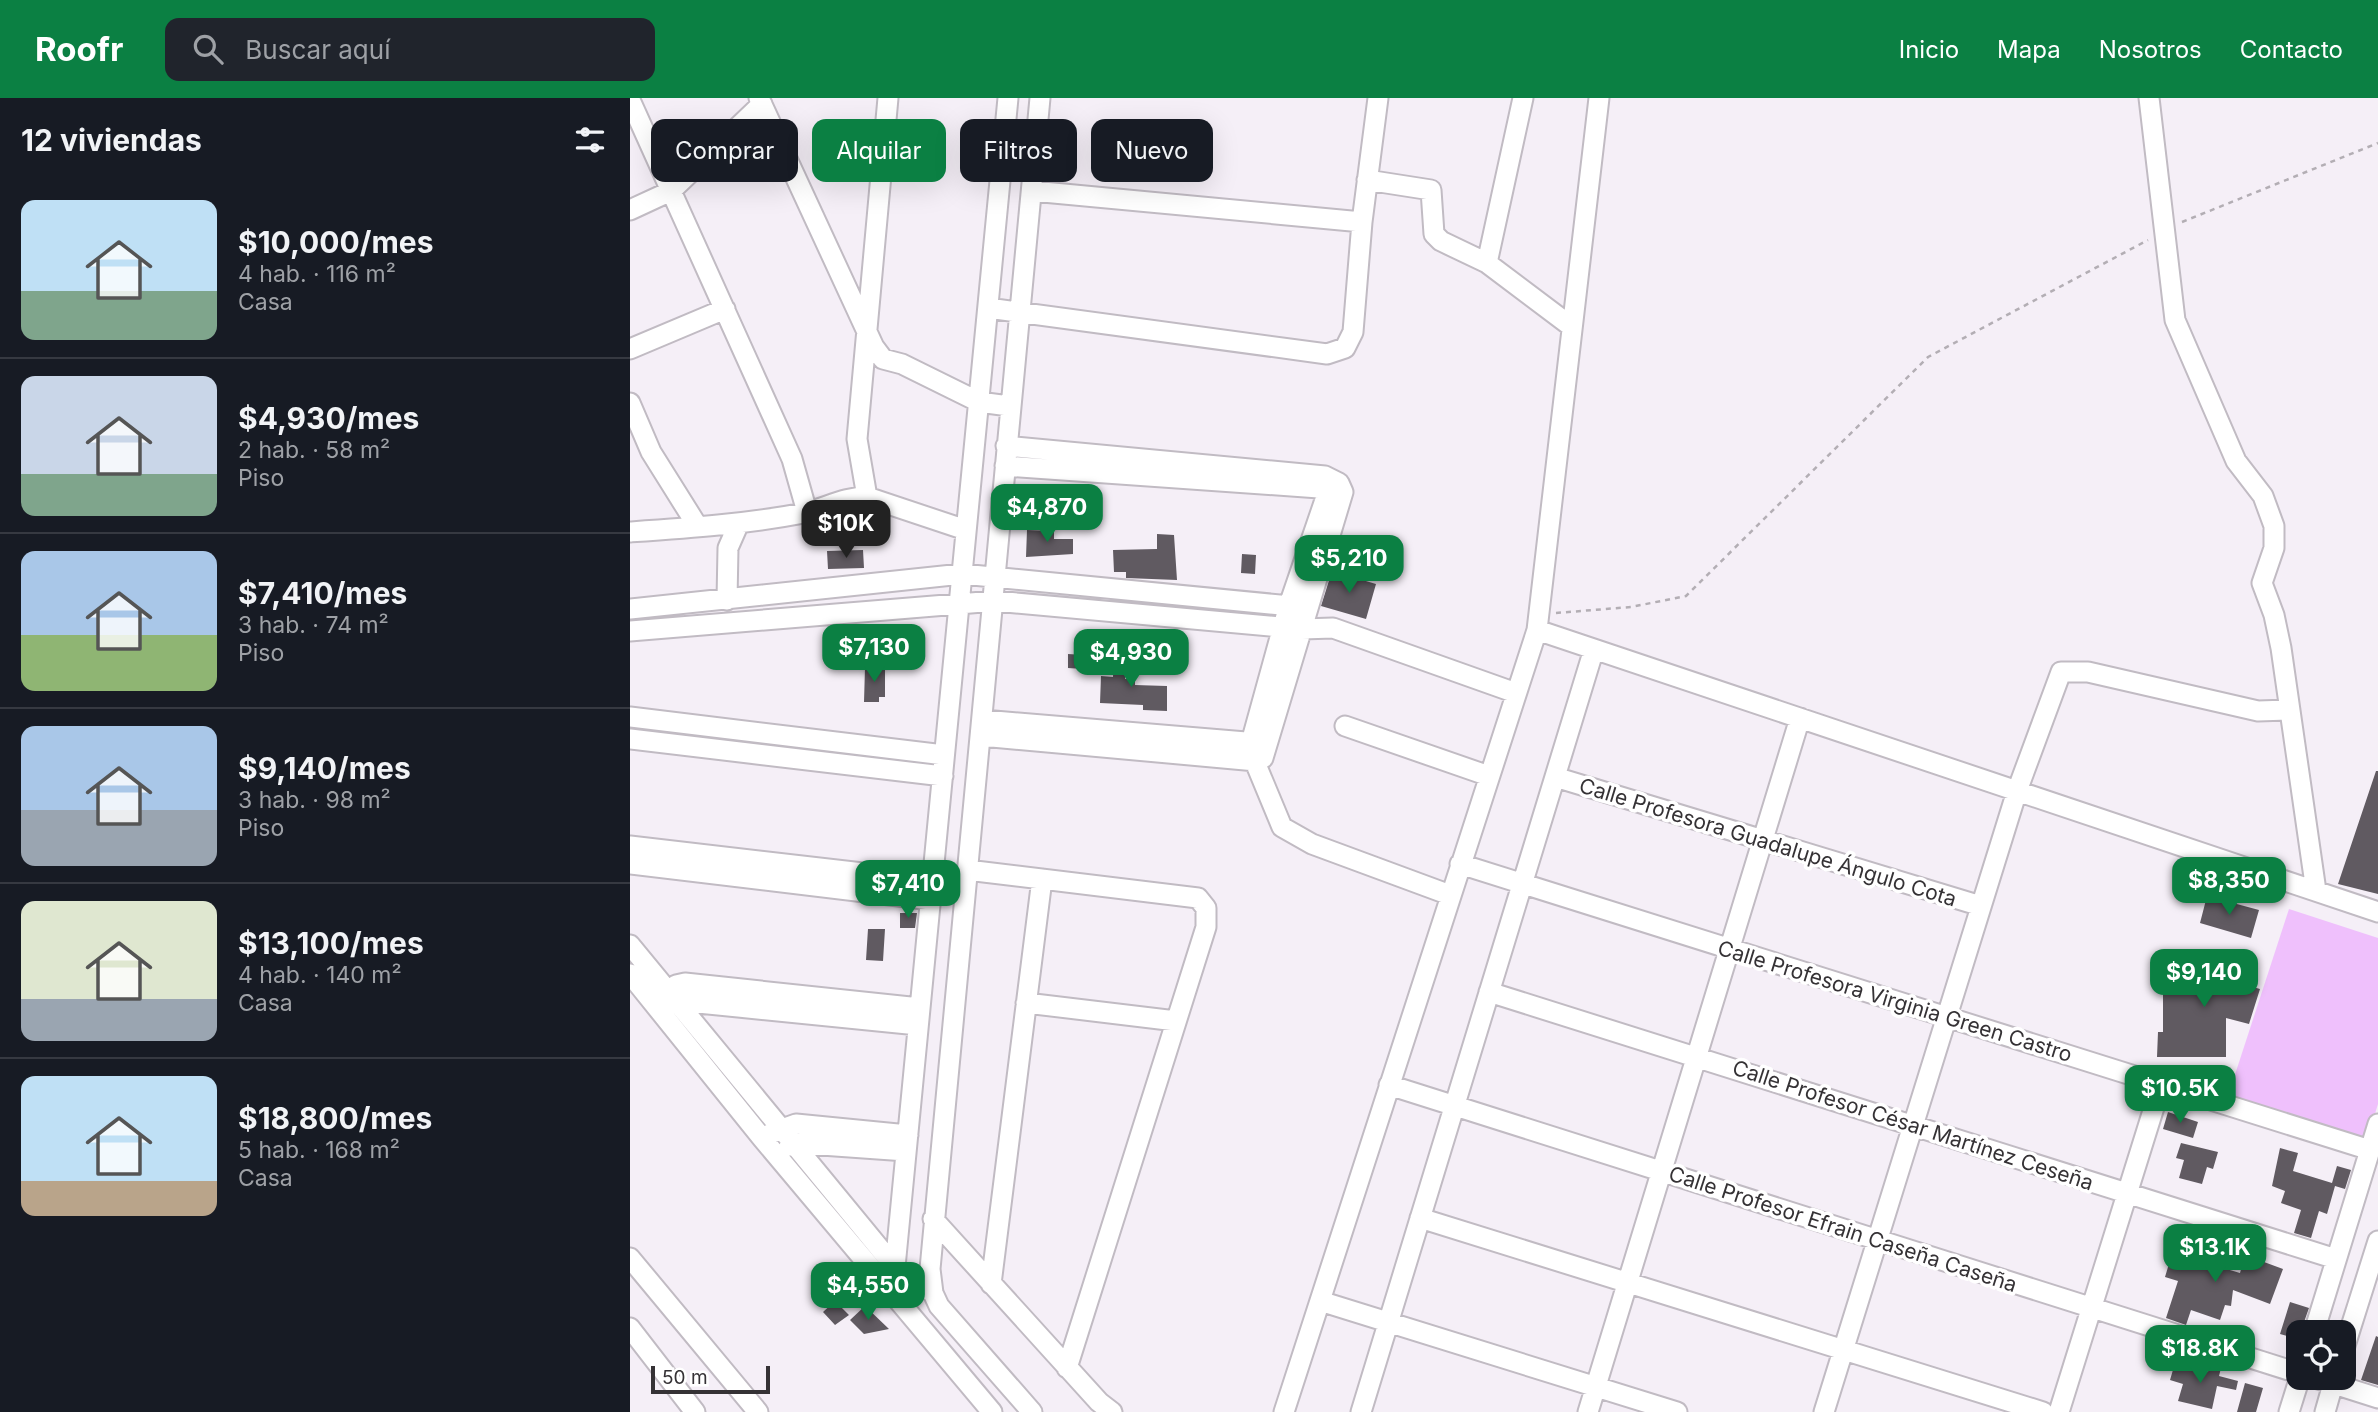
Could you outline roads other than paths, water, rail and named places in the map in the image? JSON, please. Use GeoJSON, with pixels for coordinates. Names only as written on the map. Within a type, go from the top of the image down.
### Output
{"type":"FeatureCollection","features":[{"type":"Feature","properties":{"kind":"street"},"geometry":{"type":"LineString","coordinates":[[867,497],[857,439],[888,98]]}},
{"type":"Feature","properties":{"kind":"street"},"geometry":{"type":"LineString","coordinates":[[901,1300],[895,1267],[1008,98]]}},
{"type":"Feature","properties":{"kind":"street"},"geometry":{"type":"LineString","coordinates":[[1032,1412],[939,1306],[933,1293],[933,1220],[995,601],[1009,405],[1040,98]]}},
{"type":"Feature","properties":{"kind":"street"},"geometry":{"type":"LineString","coordinates":[[988,308],[1326,354],[1345,348],[1353,332],[1362,222],[1378,98]]}},
{"type":"Feature","properties":{"kind":"street"},"geometry":{"type":"LineString","coordinates":[[1487,263],[1523,98]]}},
{"type":"Feature","properties":{"kind":"street"},"geometry":{"type":"LineString","coordinates":[[1284,1412],[1538,622],[1599,98]]}},
{"type":"Feature","properties":{"kind":"street"},"geometry":{"type":"LineString","coordinates":[[2149,98],[2155,130],[2175,320],[2236,461],[2263,496],[2274,526],[2274,548],[2262,583],[2274,615],[2316,891]]}},
{"type":"Feature","properties":{"kind":"street"},"geometry":{"type":"LineString","coordinates":[[630,100],[792,459],[807,512]]}},
{"type":"Feature","properties":{"kind":"street"},"geometry":{"type":"LineString","coordinates":[[630,210],[671,191],[760,101],[883,359],[902,364],[979,402],[1009,405]]}},
{"type":"Feature","properties":{"kind":"street"},"geometry":{"type":"LineString","coordinates":[[1367,180],[1431,190],[1434,234],[1441,241],[1487,263],[1572,327]]}},
{"type":"Feature","properties":{"kind":"street"},"geometry":{"type":"LineString","coordinates":[[1031,191],[1362,222]]}},
{"type":"Feature","properties":{"kind":"street"},"geometry":{"type":"LineString","coordinates":[[630,349],[724,309]]}},
{"type":"Feature","properties":{"kind":"street"},"geometry":{"type":"LineString","coordinates":[[630,403],[651,452],[698,527]]}},
{"type":"Feature","properties":{"kind":"street"},"geometry":{"type":"LineString","coordinates":[[1006,446],[1325,476],[1339,483],[1343,492],[1341,507],[1299,606]]}},
{"type":"Feature","properties":{"kind":"street"},"geometry":{"type":"LineString","coordinates":[[982,728],[1246,742],[1252,739],[1293,627],[1327,494],[1319,488],[1005,466]]}},
{"type":"Feature","properties":{"kind":"street"},"geometry":{"type":"LineString","coordinates":[[630,533],[739,523],[807,512],[851,497],[867,497],[967,530]]}},
{"type":"Feature","properties":{"kind":"street"},"geometry":{"type":"LineString","coordinates":[[727,600],[728,548],[739,523]]}},
{"type":"Feature","properties":{"kind":"street"},"geometry":{"type":"LineString","coordinates":[[630,609],[962,574],[1299,606]]}},
{"type":"Feature","properties":{"kind":"street"},"geometry":{"type":"LineString","coordinates":[[630,631],[995,601],[1293,627],[1333,628],[1516,693]]}},
{"type":"Feature","properties":{"kind":"street"},"geometry":{"type":"LineString","coordinates":[[1538,622],[1594,649],[2378,912]]}},
{"type":"Feature","properties":{"kind":"street"},"geometry":{"type":"LineString","coordinates":[[982,728],[1256,761],[1267,752],[1293,627]]}},
{"type":"Feature","properties":{"kind":"street"},"geometry":{"type":"LineString","coordinates":[[1361,1412],[1594,649]]}},
{"type":"Feature","properties":{"kind":"street"},"geometry":{"type":"LineString","coordinates":[[1824,1412],[2017,791],[2061,672],[2088,672],[2258,711],[2290,710]]}},
{"type":"Feature","properties":{"kind":"street"},"geometry":{"type":"LineString","coordinates":[[630,717],[944,755]]}},
{"type":"Feature","properties":{"kind":"street"},"geometry":{"type":"LineString","coordinates":[[1588,1412],[1800,718]]}},
{"type":"Feature","properties":{"kind":"street"},"geometry":{"type":"LineString","coordinates":[[1345,726],[1489,776]]}},
{"type":"Feature","properties":{"kind":"street"},"geometry":{"type":"LineString","coordinates":[[630,738],[943,776]]}},
{"type":"Feature","properties":{"kind":"street"},"geometry":{"type":"LineString","coordinates":[[1246,742],[1282,827],[1312,844],[1450,895]]}},
{"type":"Feature","properties":{"kind":"street","name":"Calle Profesora Guadalupe Ángulo Cota"},"geometry":{"type":"LineString","coordinates":[[1555,777],[1981,906]]}},
{"type":"Feature","properties":{"kind":"street"},"geometry":{"type":"LineString","coordinates":[[630,846],[931,891]]}},
{"type":"Feature","properties":{"kind":"street"},"geometry":{"type":"LineString","coordinates":[[630,863],[931,891]]}},
{"type":"Feature","properties":{"kind":"street","name":"Calle Profesora Virginia Green Castro"},"geometry":{"type":"LineString","coordinates":[[1460,864],[2370,1150]]}},
{"type":"Feature","properties":{"kind":"street"},"geometry":{"type":"LineString","coordinates":[[967,870],[1198,898],[1206,908],[1206,927],[1068,1368]]}},
{"type":"Feature","properties":{"kind":"street"},"geometry":{"type":"LineString","coordinates":[[991,1284],[1042,879]]}},
{"type":"Feature","properties":{"kind":"street"},"geometry":{"type":"LineString","coordinates":[[630,945],[667,1003],[762,1138],[901,1300],[918,1325],[992,1412]]}},
{"type":"Feature","properties":{"kind":"street"},"geometry":{"type":"LineString","coordinates":[[630,974],[667,1003],[787,1136],[895,1267],[933,1293]]}},
{"type":"Feature","properties":{"kind":"street"},"geometry":{"type":"LineString","coordinates":[[667,1003],[685,983],[919,1017]]}},
{"type":"Feature","properties":{"kind":"street","name":"Calle Profesor César Martínez Ceseña"},"geometry":{"type":"LineString","coordinates":[[1489,992],[2336,1259]]}},
{"type":"Feature","properties":{"kind":"street"},"geometry":{"type":"LineString","coordinates":[[1026,1003],[1176,1021]]}},
{"type":"Feature","properties":{"kind":"street","name":"Calle Profesor Efrain Caseña Caseña"},"geometry":{"type":"LineString","coordinates":[[1389,1085],[2286,1371]]}},
{"type":"Feature","properties":{"kind":"street"},"geometry":{"type":"LineString","coordinates":[[2059,1412],[2161,1085]]}},
{"type":"Feature","properties":{"kind":"street"},"geometry":{"type":"LineString","coordinates":[[762,1138],[787,1136],[809,1124],[907,1143]]}},
{"type":"Feature","properties":{"kind":"street"},"geometry":{"type":"LineString","coordinates":[[2318,1320],[2378,1124]]}},
{"type":"Feature","properties":{"kind":"street"},"geometry":{"type":"LineString","coordinates":[[776,1154],[787,1136]]}},
{"type":"Feature","properties":{"kind":"street"},"geometry":{"type":"LineString","coordinates":[[1420,1218],[2043,1412]]}},
{"type":"Feature","properties":{"kind":"street"},"geometry":{"type":"LineString","coordinates":[[933,1220],[1068,1368],[1112,1412]]}},
{"type":"Feature","properties":{"kind":"street"},"geometry":{"type":"LineString","coordinates":[[2355,1320],[2373,1274],[2378,1241]]}},
{"type":"Feature","properties":{"kind":"street"},"geometry":{"type":"LineString","coordinates":[[630,1258],[758,1412]]}},
{"type":"Feature","properties":{"kind":"street"},"geometry":{"type":"LineString","coordinates":[[1320,1301],[1677,1412]]}},
{"type":"Feature","properties":{"kind":"street"},"geometry":{"type":"LineString","coordinates":[[630,1328],[695,1412]]}},
{"type":"Feature","properties":{"kind":"street"},"geometry":{"type":"LineString","coordinates":[[2289,1412],[2295,1390]]}},
{"type":"Feature","properties":{"kind":"street"},"geometry":{"type":"LineString","coordinates":[[2325,1412],[2331,1390]]}},
{"type":"Feature","properties":{"kind":"street"},"geometry":{"type":"LineString","coordinates":[[2356,1390],[2378,1398]]}}]}
